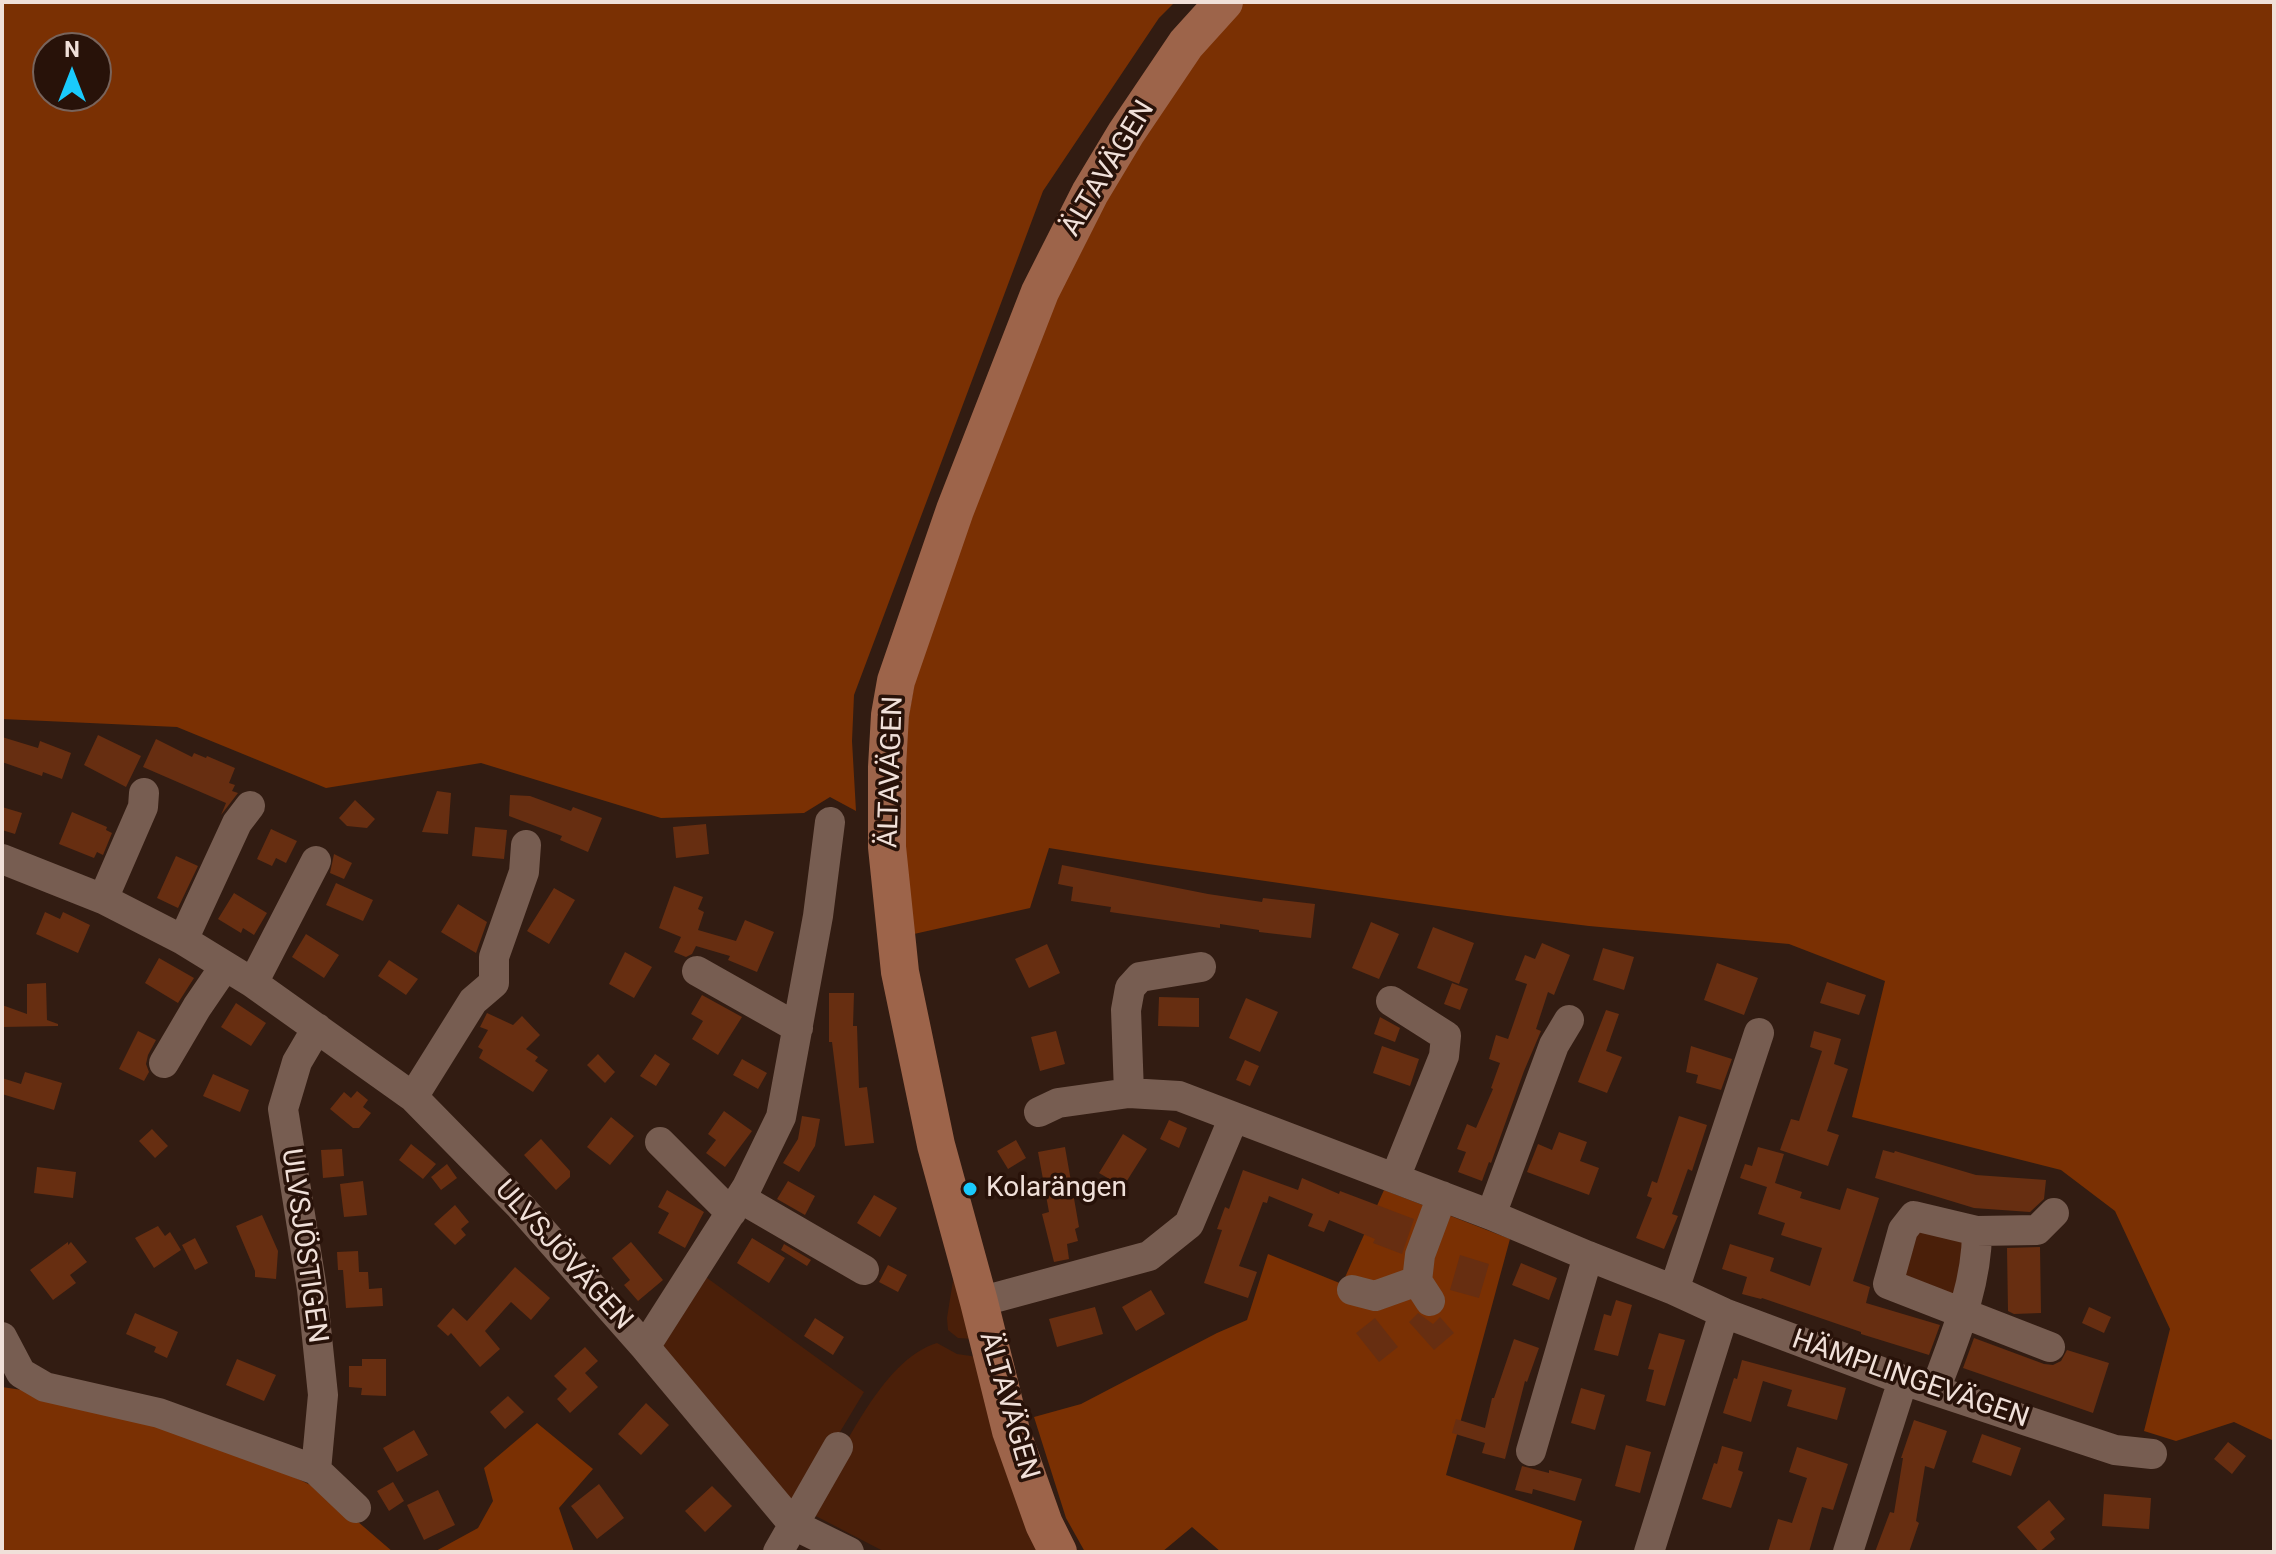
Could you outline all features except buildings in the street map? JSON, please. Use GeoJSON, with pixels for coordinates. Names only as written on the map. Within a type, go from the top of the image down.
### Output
{"type":"FeatureCollection","features":[{"type":"Feature","properties":{"kind":"main road","name":"ÄLTAVÄGEN"},"geometry":{"type":"LineString","coordinates":[[1058,1552],[1044,1524],[1011,1431],[936,1145],[900,972],[887,847],[890,715],[896,681],[955,510],[1040,292],[1090,193],[1126,133],[1186,44],[1224,2]]}},
{"type":"Feature","properties":{"kind":"street"},"geometry":{"type":"LineString","coordinates":[[103,899],[143,807],[144,793]]}},
{"type":"Feature","properties":{"kind":"street"},"geometry":{"type":"LineString","coordinates":[[183,940],[237,823],[250,806]]}},
{"type":"Feature","properties":{"kind":"street"},"geometry":{"type":"LineString","coordinates":[[645,1347],[735,1205],[781,1117],[818,916],[830,822]]}},
{"type":"Feature","properties":{"kind":"street"},"geometry":{"type":"LineString","coordinates":[[413,1097],[473,1001],[494,983],[494,957],[524,872],[526,845]]}},
{"type":"Feature","properties":{"kind":"street","name":"ULVSJÖVÄGEN"},"geometry":{"type":"LineString","coordinates":[[2,859],[103,899],[183,940],[253,983],[413,1097],[520,1206],[645,1347],[794,1525],[849,1552]]}},
{"type":"Feature","properties":{"kind":"street"},"geometry":{"type":"LineString","coordinates":[[253,983],[316,861]]}},
{"type":"Feature","properties":{"kind":"street"},"geometry":{"type":"LineString","coordinates":[[164,1063],[225,966]]}},
{"type":"Feature","properties":{"kind":"street"},"geometry":{"type":"LineString","coordinates":[[1129,1093],[1126,1010],[1130,988],[1140,977],[1201,967]]}},
{"type":"Feature","properties":{"kind":"street"},"geometry":{"type":"LineString","coordinates":[[697,971],[798,1028]]}},
{"type":"Feature","properties":{"kind":"street"},"geometry":{"type":"LineString","coordinates":[[1391,1001],[1446,1036],[1444,1056],[1395,1178]]}},
{"type":"Feature","properties":{"kind":"street"},"geometry":{"type":"LineString","coordinates":[[1491,1215],[1554,1045],[1569,1020]]}},
{"type":"Feature","properties":{"kind":"street","name":"ULVSJÖSTIGEN"},"geometry":{"type":"LineString","coordinates":[[316,1470],[323,1395],[312,1289],[283,1109],[297,1062],[317,1028]]}},
{"type":"Feature","properties":{"kind":"street"},"geometry":{"type":"LineString","coordinates":[[1674,1290],[1759,1033]]}},
{"type":"Feature","properties":{"kind":"street","name":"HÄMPLINGEVÄGEN"},"geometry":{"type":"LineString","coordinates":[[1039,1112],[1058,1103],[1129,1093],[1179,1096],[1491,1215],[1724,1313],[1903,1380],[2115,1450],[2152,1454]]}},
{"type":"Feature","properties":{"kind":"street"},"geometry":{"type":"LineString","coordinates":[[979,1302],[1149,1256],[1189,1224],[1234,1117]]}},
{"type":"Feature","properties":{"kind":"street"},"geometry":{"type":"LineString","coordinates":[[660,1142],[735,1205],[864,1270]]}},
{"type":"Feature","properties":{"kind":"street"},"geometry":{"type":"LineString","coordinates":[[1352,1290],[1375,1296],[1424,1291],[1420,1255],[1442,1196]]}},
{"type":"Feature","properties":{"kind":"street"},"geometry":{"type":"LineString","coordinates":[[2050,1347],[1888,1284],[1903,1230],[1914,1216],[1977,1231],[2037,1230],[2054,1213]]}},
{"type":"Feature","properties":{"kind":"street"},"geometry":{"type":"LineString","coordinates":[[1935,1390],[1963,1313],[1977,1254],[1977,1231]]}},
{"type":"Feature","properties":{"kind":"street"},"geometry":{"type":"LineString","coordinates":[[1531,1451],[1588,1256]]}},
{"type":"Feature","properties":{"kind":"street"},"geometry":{"type":"LineString","coordinates":[[1649,1552],[1724,1313]]}},
{"type":"Feature","properties":{"kind":"street"},"geometry":{"type":"LineString","coordinates":[[2,1337],[21,1373],[45,1387],[159,1413],[316,1470],[356,1508]]}},
{"type":"Feature","properties":{"kind":"street"},"geometry":{"type":"LineString","coordinates":[[1848,1552],[1903,1380]]}},
{"type":"Feature","properties":{"kind":"street"},"geometry":{"type":"LineString","coordinates":[[778,1552],[838,1447]]}},
{"type":"Feature","properties":{"kind":"shaded area"},"geometry":{"type":"Polygon","coordinates":[[[2,2],[1175,2],[1159,18],[1043,191],[854,695],[852,741],[856,811],[830,797],[804,813],[661,818],[481,763],[326,788],[177,727],[2,719],[2,2]]]}},
{"type":"Feature","properties":{"kind":"shaded area"},"geometry":{"type":"Polygon","coordinates":[[[1236,2],[2274,2],[2274,1441],[2234,1422],[2176,1441],[2144,1431],[2170,1329],[2115,1211],[2061,1170],[1852,1117],[1885,981],[1789,944],[1507,916],[1049,848],[1030,908],[905,936],[905,739],[919,656],[1008,399],[1109,176],[1236,2]]]}},
{"type":"Feature","properties":{"kind":"shaded area"},"geometry":{"type":"Polygon","coordinates":[[[1384,1190],[1510,1239],[1446,1475],[1582,1521],[1573,1552],[1221,1552],[1192,1527],[1162,1552],[1085,1552],[1066,1518],[1034,1417],[1081,1404],[1247,1320],[1268,1254],[1342,1284],[1384,1190]]]}},
{"type":"Feature","properties":{"kind":"shaded area"},"geometry":{"type":"Polygon","coordinates":[[[1916,1224],[1968,1237],[1962,1297],[1899,1283],[1916,1224]]]}},
{"type":"Feature","properties":{"kind":"shaded area"},"geometry":{"type":"Polygon","coordinates":[[[955,1268],[974,1339],[958,1338],[948,1330],[955,1268]]]}},
{"type":"Feature","properties":{"kind":"shaded area"},"geometry":{"type":"Polygon","coordinates":[[[703,1275],[864,1392],[799,1500],[791,1501],[659,1351],[703,1275]]]}},
{"type":"Feature","properties":{"kind":"shaded area"},"geometry":{"type":"Polygon","coordinates":[[[937,1343],[957,1354],[978,1357],[1045,1552],[885,1552],[812,1514],[811,1509],[848,1439],[880,1390],[897,1369],[917,1353],[937,1343]]]}},
{"type":"Feature","properties":{"kind":"shaded area"},"geometry":{"type":"Polygon","coordinates":[[[2,1387],[164,1428],[277,1469],[321,1490],[393,1552],[2,1552],[2,1387]]]}},
{"type":"Feature","properties":{"kind":"shaded area"},"geometry":{"type":"Polygon","coordinates":[[[537,1423],[593,1469],[559,1508],[574,1552],[434,1552],[478,1528],[493,1501],[484,1468],[537,1423]]]}},
{"type":"Feature","properties":{"kind":"place","name":"Kolarängen"},"geometry":{"type":"Point","coordinates":[970,1189]}}]}
